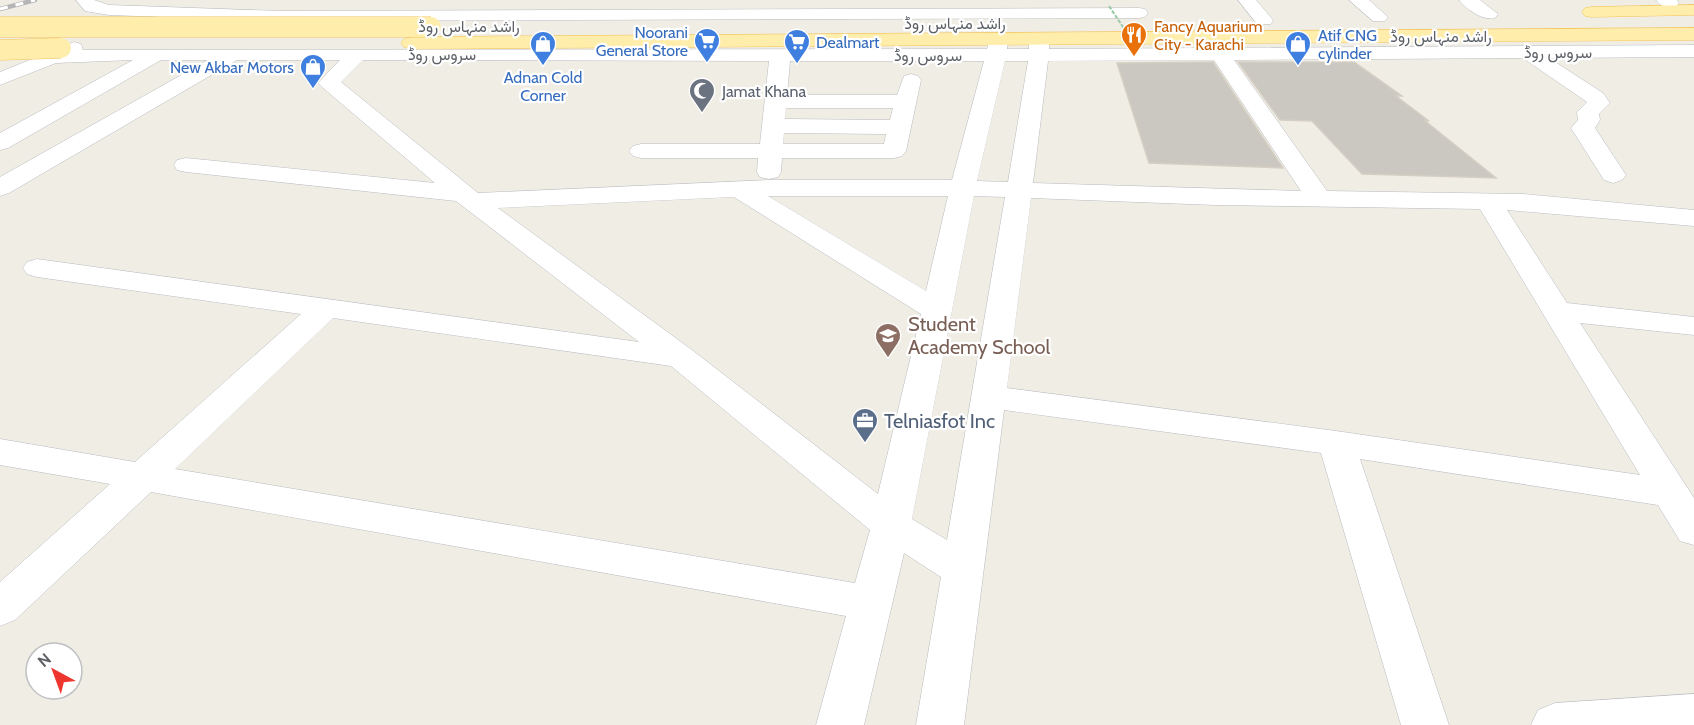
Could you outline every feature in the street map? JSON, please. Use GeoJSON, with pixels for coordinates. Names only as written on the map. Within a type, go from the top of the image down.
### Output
{"type":"FeatureCollection","features":[{"type":"Feature","properties":{"kind":"main road"},"geometry":{"type":"LineString","coordinates":[[1569,13],[1694,10]]}},
{"type":"Feature","properties":{"kind":"main road","name":"راشد منہاس روڈ"},"geometry":{"type":"LineString","coordinates":[[0,27],[431,27],[1010,12],[1138,11],[1264,20],[1401,17]]}},
{"type":"Feature","properties":{"kind":"main road","name":"راشد منہاس روڈ"},"geometry":{"type":"LineString","coordinates":[[1456,15],[1512,14]]}},
{"type":"Feature","properties":{"kind":"main road"},"geometry":{"type":"LineString","coordinates":[[1694,17],[1628,17],[1616,21],[1652,29],[1694,29]]}},
{"type":"Feature","properties":{"kind":"main road"},"geometry":{"type":"LineString","coordinates":[[0,19],[197,26]]}},
{"type":"Feature","properties":{"kind":"main road","name":"راشد منہاس روڈ"},"geometry":{"type":"LineString","coordinates":[[1039,47],[1694,34]]}},
{"type":"Feature","properties":{"kind":"main road","name":"راشد منہاس روڈ"},"geometry":{"type":"LineString","coordinates":[[0,42],[997,47]]}},
{"type":"Feature","properties":{"kind":"main road"},"geometry":{"type":"LineString","coordinates":[[0,50],[132,43]]}},
{"type":"Feature","properties":{"kind":"street"},"geometry":{"type":"LineString","coordinates":[[85,0],[97,9],[231,15],[573,14],[889,6],[1010,12]]}},
{"type":"Feature","properties":{"kind":"street"},"geometry":{"type":"LineString","coordinates":[[231,15],[267,0]]}},
{"type":"Feature","properties":{"kind":"street"},"geometry":{"type":"LineString","coordinates":[[401,15],[424,0]]}},
{"type":"Feature","properties":{"kind":"street"},"geometry":{"type":"LineString","coordinates":[[573,14],[589,0]]}},
{"type":"Feature","properties":{"kind":"street"},"geometry":{"type":"LineString","coordinates":[[1247,0],[1264,20]]}},
{"type":"Feature","properties":{"kind":"street"},"geometry":{"type":"LineString","coordinates":[[1358,0],[1379,17]]}},
{"type":"Feature","properties":{"kind":"street"},"geometry":{"type":"LineString","coordinates":[[1468,0],[1489,14]]}},
{"type":"Feature","properties":{"kind":"street"},"geometry":{"type":"LineString","coordinates":[[1,81],[159,12]]}},
{"type":"Feature","properties":{"kind":"street"},"geometry":{"type":"LineString","coordinates":[[840,725],[891,525],[963,188],[997,47]]}},
{"type":"Feature","properties":{"kind":"street","name":"سروس روڈ"},"geometry":{"type":"LineString","coordinates":[[53,57],[161,54],[780,55],[997,47],[1220,54],[1684,51]]}},
{"type":"Feature","properties":{"kind":"street"},"geometry":{"type":"LineString","coordinates":[[940,725],[1039,47]]}},
{"type":"Feature","properties":{"kind":"street"},"geometry":{"type":"LineString","coordinates":[[1684,51],[1694,64]]}},
{"type":"Feature","properties":{"kind":"street"},"geometry":{"type":"LineString","coordinates":[[1527,52],[1596,98],[1599,103],[1588,112],[1589,120],[1583,128],[1613,175]]}},
{"type":"Feature","properties":{"kind":"street"},"geometry":{"type":"LineString","coordinates":[[0,143],[140,63],[161,54]]}},
{"type":"Feature","properties":{"kind":"street"},"geometry":{"type":"LineString","coordinates":[[0,188],[233,54]]}},
{"type":"Feature","properties":{"kind":"street"},"geometry":{"type":"LineString","coordinates":[[358,54],[329,83],[467,197],[680,357],[891,525],[962,570]]}},
{"type":"Feature","properties":{"kind":"street"},"geometry":{"type":"LineString","coordinates":[[1220,54],[1319,198]]}},
{"type":"Feature","properties":{"kind":"street"},"geometry":{"type":"LineString","coordinates":[[768,188],[780,55]]}},
{"type":"Feature","properties":{"kind":"street"},"geometry":{"type":"LineString","coordinates":[[641,151],[894,152],[908,91],[776,101]]}},
{"type":"Feature","properties":{"kind":"street"},"geometry":{"type":"LineString","coordinates":[[773,126],[900,127]]}},
{"type":"Feature","properties":{"kind":"street"},"geometry":{"type":"LineString","coordinates":[[186,165],[467,197],[768,188],[963,188],[1523,202],[1694,218]]}},
{"type":"Feature","properties":{"kind":"street"},"geometry":{"type":"LineString","coordinates":[[739,189],[937,310]]}},
{"type":"Feature","properties":{"kind":"street"},"geometry":{"type":"LineString","coordinates":[[1488,201],[1556,311],[1674,482],[1694,530]]}},
{"type":"Feature","properties":{"kind":"street"},"geometry":{"type":"LineString","coordinates":[[37,268],[680,357]]}},
{"type":"Feature","properties":{"kind":"street"},"geometry":{"type":"LineString","coordinates":[[0,608],[326,308]]}},
{"type":"Feature","properties":{"kind":"street"},"geometry":{"type":"LineString","coordinates":[[1556,311],[1694,326]]}},
{"type":"Feature","properties":{"kind":"street"},"geometry":{"type":"LineString","coordinates":[[987,397],[1336,443],[1674,482]]}},
{"type":"Feature","properties":{"kind":"street"},"geometry":{"type":"LineString","coordinates":[[1336,443],[1425,725]]}},
{"type":"Feature","properties":{"kind":"street"},"geometry":{"type":"LineString","coordinates":[[0,452],[871,603]]}},
{"type":"Feature","properties":{"kind":"street"},"geometry":{"type":"LineString","coordinates":[[1555,725],[1694,716]]}},
{"type":"Feature","properties":{"kind":"path"},"geometry":{"type":"LineString","coordinates":[[1109,6],[1137,48]]}},
{"type":"Feature","properties":{"kind":"building"},"geometry":{"type":"Polygon","coordinates":[[[1213,62],[1283,168],[1149,163],[1117,63],[1213,62]]]}},
{"type":"Feature","properties":{"kind":"building"},"geometry":{"type":"Polygon","coordinates":[[[1238,62],[1354,62],[1402,96],[1396,96],[1496,178],[1362,174],[1312,121],[1280,120],[1238,62]]]}},
{"type":"Feature","properties":{"kind":"railway"},"geometry":{"type":"LineString","coordinates":[[0,9],[35,0]]}},
{"type":"Feature","properties":{"kind":"place","name":"Fancy Aquarium City - Karachi"},"geometry":{"type":"Point","coordinates":[1134,58]}},
{"type":"Feature","properties":{"kind":"place","name":"Noorani General Store"},"geometry":{"type":"Point","coordinates":[707,64]}},
{"type":"Feature","properties":{"kind":"place","name":"Dealmart"},"geometry":{"type":"Point","coordinates":[797,65]}},
{"type":"Feature","properties":{"kind":"place","name":"Adnan Cold Corner"},"geometry":{"type":"Point","coordinates":[543,67]}},
{"type":"Feature","properties":{"kind":"place","name":"Atif CNG cylinder"},"geometry":{"type":"Point","coordinates":[1298,67]}},
{"type":"Feature","properties":{"kind":"place","name":"New Akbar Motors"},"geometry":{"type":"Point","coordinates":[313,90]}},
{"type":"Feature","properties":{"kind":"place","name":"Jamat Khana"},"geometry":{"type":"Point","coordinates":[702,114]}},
{"type":"Feature","properties":{"kind":"place","name":"Student Academy School"},"geometry":{"type":"Point","coordinates":[888,359]}},
{"type":"Feature","properties":{"kind":"place","name":"Telniasfot Inc"},"geometry":{"type":"Point","coordinates":[865,444]}}]}
